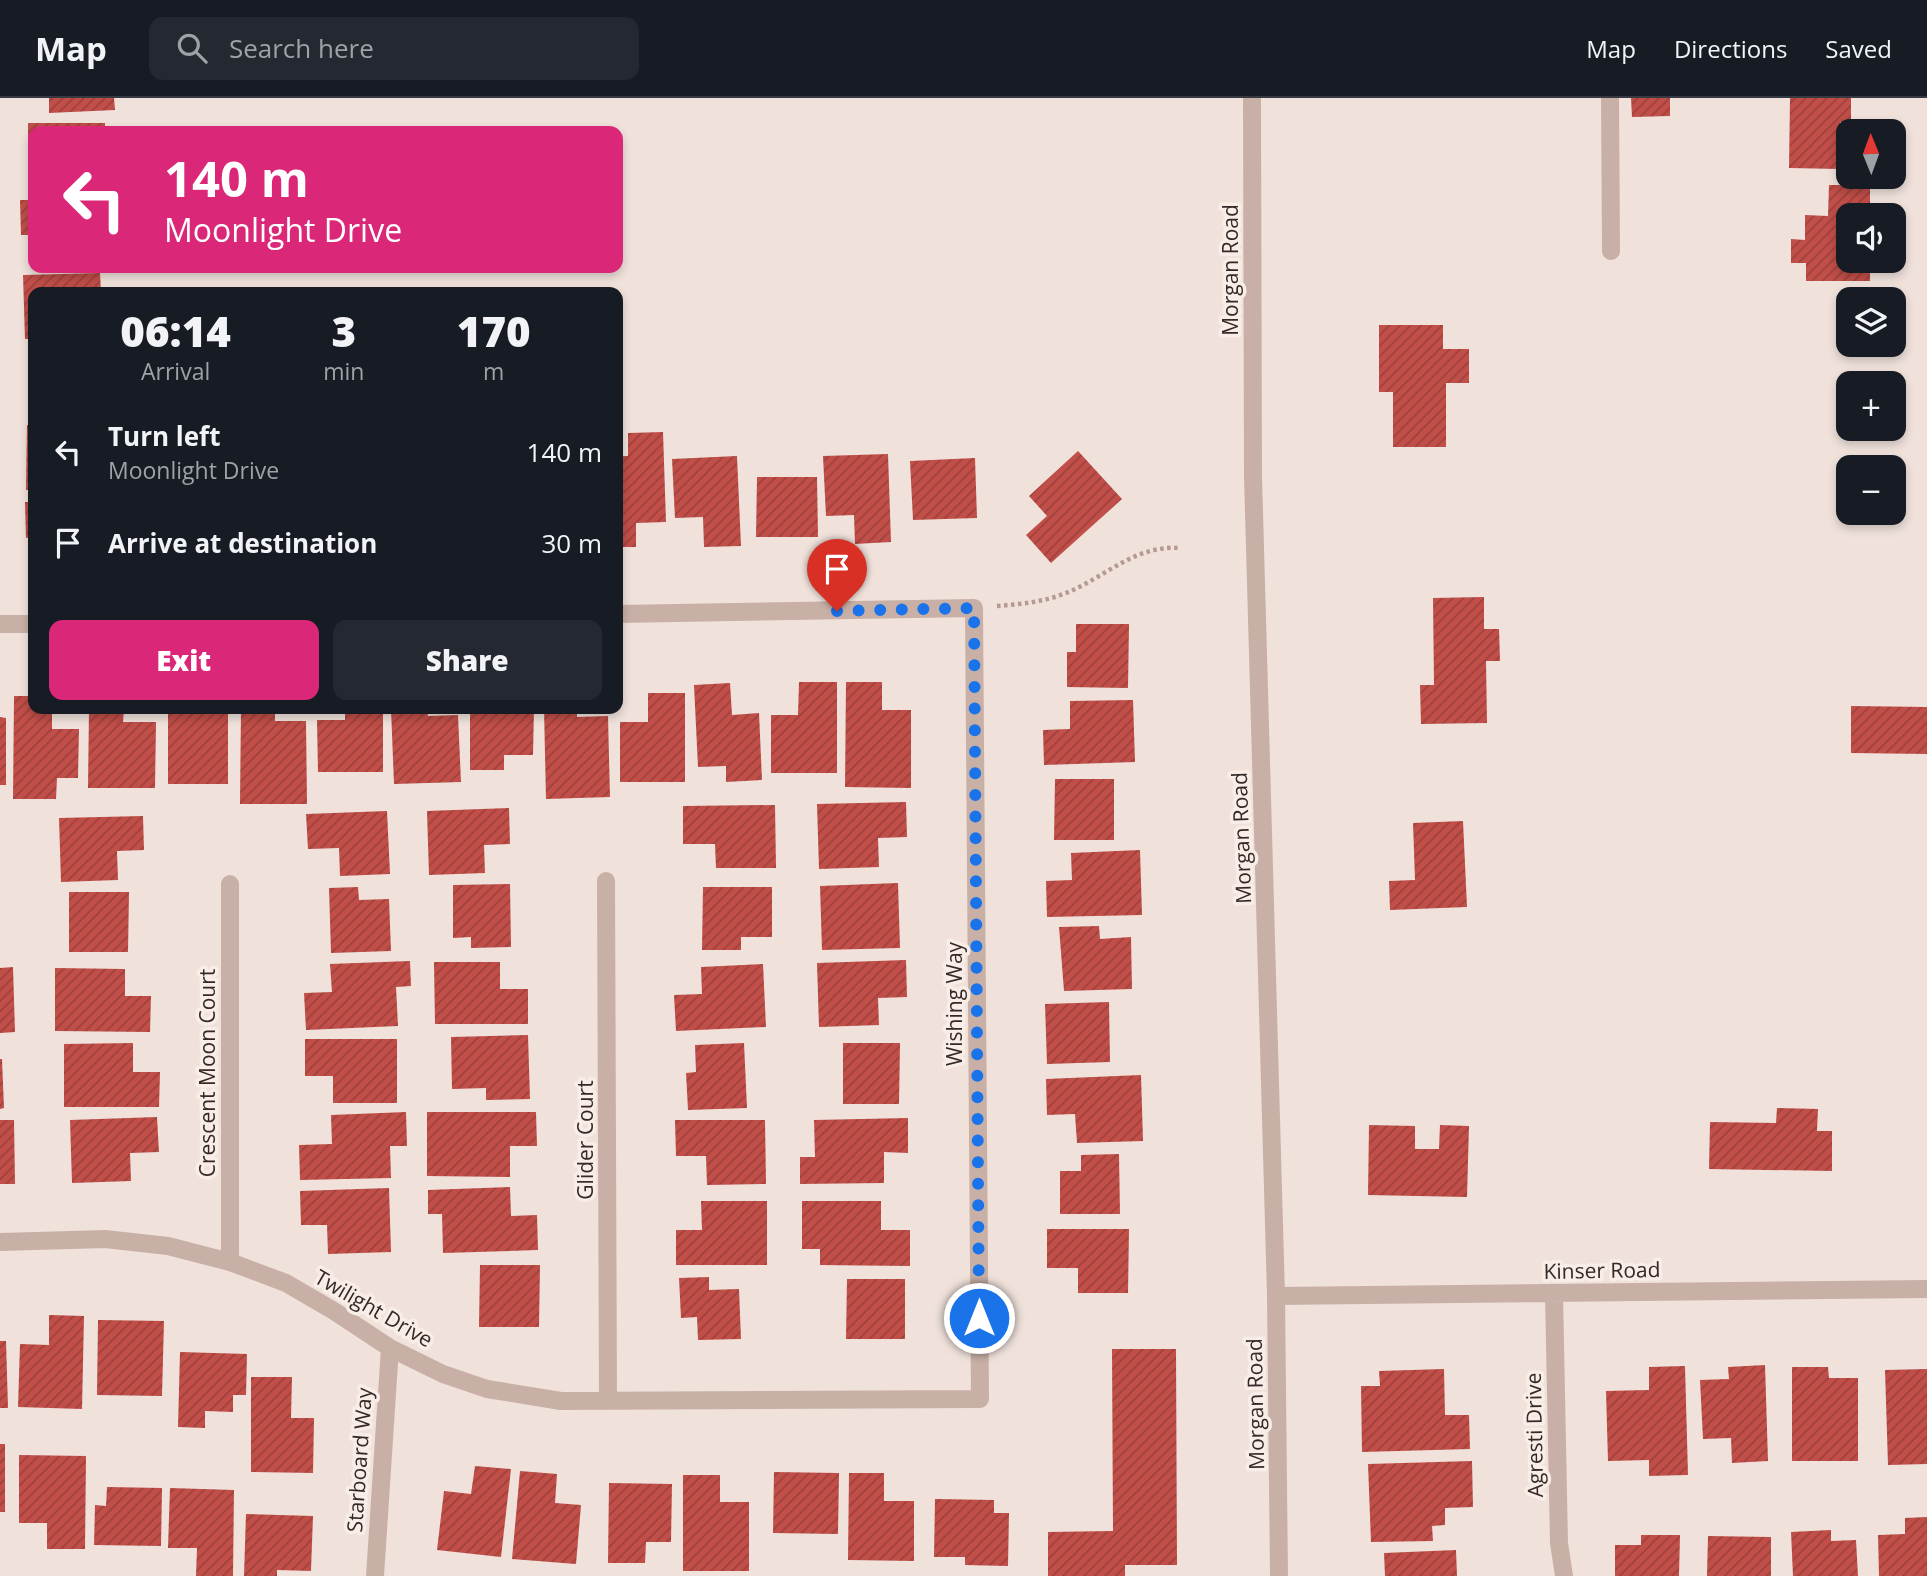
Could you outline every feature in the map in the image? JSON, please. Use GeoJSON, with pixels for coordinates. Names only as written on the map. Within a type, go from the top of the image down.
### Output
{"type":"FeatureCollection","features":[{"type":"Feature","properties":{"kind":"street","name":"Morgan Road"},"geometry":{"type":"LineString","coordinates":[[1252,98],[1253,477],[1276,1296],[1279,1576]]}},
{"type":"Feature","properties":{"kind":"street"},"geometry":{"type":"LineString","coordinates":[[1610,98],[1611,251]]}},
{"type":"Feature","properties":{"kind":"street"},"geometry":{"type":"LineString","coordinates":[[623,614],[974,608]]}},
{"type":"Feature","properties":{"kind":"street","name":"Wishing Way"},"geometry":{"type":"LineString","coordinates":[[974,608],[980,1399]]}},
{"type":"Feature","properties":{"kind":"street"},"geometry":{"type":"LineString","coordinates":[[0,624],[28,624]]}},
{"type":"Feature","properties":{"kind":"street","name":"Glider Court"},"geometry":{"type":"LineString","coordinates":[[606,881],[608,1399]]}},
{"type":"Feature","properties":{"kind":"street","name":"Crescent Moon Court"},"geometry":{"type":"LineString","coordinates":[[230,884],[230,1262]]}},
{"type":"Feature","properties":{"kind":"street","name":"Twilight Drive"},"geometry":{"type":"LineString","coordinates":[[0,1242],[105,1239],[169,1246],[230,1262],[286,1283],[390,1348],[443,1374],[487,1389],[561,1401],[980,1399]]}},
{"type":"Feature","properties":{"kind":"street","name":"Kinser Road"},"geometry":{"type":"LineString","coordinates":[[1276,1296],[1927,1289]]}},
{"type":"Feature","properties":{"kind":"street","name":"Agresti Drive"},"geometry":{"type":"LineString","coordinates":[[1554,1293],[1559,1543],[1564,1576]]}},
{"type":"Feature","properties":{"kind":"street","name":"Starboard Way"},"geometry":{"type":"LineString","coordinates":[[375,1576],[390,1348]]}},
{"type":"Feature","properties":{"kind":"path"},"geometry":{"type":"LineString","coordinates":[[974,608],[1032,603],[1067,593],[1141,553],[1164,547],[1180,548]]}},
{"type":"Feature","properties":{"kind":"building"},"geometry":{"type":"Polygon","coordinates":[[[49,98],[114,98],[115,110],[49,113],[49,98]]]}},
{"type":"Feature","properties":{"kind":"building"},"geometry":{"type":"Polygon","coordinates":[[[1631,98],[1670,98],[1670,116],[1632,117],[1631,98]]]}},
{"type":"Feature","properties":{"kind":"building"},"geometry":{"type":"Polygon","coordinates":[[[1790,98],[1851,98],[1851,119],[1836,119],[1836,169],[1789,168],[1790,98]]]}},
{"type":"Feature","properties":{"kind":"building"},"geometry":{"type":"Polygon","coordinates":[[[28,123],[105,123],[105,126],[28,126],[28,123]]]}},
{"type":"Feature","properties":{"kind":"building"},"geometry":{"type":"Polygon","coordinates":[[[1829,185],[1836,185],[1836,189],[1870,189],[1870,203],[1836,203],[1836,273],[1870,273],[1870,281],[1806,281],[1806,263],[1791,263],[1791,239],[1805,240],[1805,215],[1828,216],[1829,185]]]}},
{"type":"Feature","properties":{"kind":"building"},"geometry":{"type":"Polygon","coordinates":[[[20,200],[28,200],[28,235],[21,235],[20,200]]]}},
{"type":"Feature","properties":{"kind":"building"},"geometry":{"type":"Polygon","coordinates":[[[100,273],[101,287],[28,287],[28,339],[25,339],[23,275],[100,273]]]}},
{"type":"Feature","properties":{"kind":"building"},"geometry":{"type":"Polygon","coordinates":[[[1379,325],[1443,325],[1443,349],[1469,349],[1469,383],[1446,383],[1446,447],[1393,447],[1393,392],[1379,392],[1379,325]]]}},
{"type":"Feature","properties":{"kind":"building"},"geometry":{"type":"Polygon","coordinates":[[[27,425],[28,425],[28,490],[27,425]]]}},
{"type":"Feature","properties":{"kind":"building"},"geometry":{"type":"Polygon","coordinates":[[[663,432],[666,522],[636,523],[636,547],[623,547],[623,456],[628,456],[628,433],[663,432]]]}},
{"type":"Feature","properties":{"kind":"building"},"geometry":{"type":"Polygon","coordinates":[[[1078,451],[1122,499],[1051,563],[1026,535],[1047,516],[1029,496],[1078,451]]]}},
{"type":"Feature","properties":{"kind":"building"},"geometry":{"type":"Polygon","coordinates":[[[888,454],[891,542],[855,544],[854,515],[826,516],[823,456],[888,454]]]}},
{"type":"Feature","properties":{"kind":"building"},"geometry":{"type":"Polygon","coordinates":[[[737,456],[741,546],[704,547],[703,517],[675,518],[672,459],[737,456]]]}},
{"type":"Feature","properties":{"kind":"building"},"geometry":{"type":"Polygon","coordinates":[[[975,458],[977,518],[913,520],[910,461],[975,458]]]}},
{"type":"Feature","properties":{"kind":"building"},"geometry":{"type":"Polygon","coordinates":[[[757,477],[817,477],[818,537],[756,537],[757,477]]]}},
{"type":"Feature","properties":{"kind":"building"},"geometry":{"type":"Polygon","coordinates":[[[25,502],[28,502],[28,538],[25,502]]]}},
{"type":"Feature","properties":{"kind":"building"},"geometry":{"type":"Polygon","coordinates":[[[1484,597],[1484,629],[1499,629],[1500,661],[1486,661],[1487,723],[1421,724],[1420,685],[1434,685],[1433,598],[1484,597]]]}},
{"type":"Feature","properties":{"kind":"building"},"geometry":{"type":"Polygon","coordinates":[[[1076,624],[1129,624],[1128,688],[1067,687],[1067,652],[1076,652],[1076,624]]]}},
{"type":"Feature","properties":{"kind":"building"},"geometry":{"type":"Polygon","coordinates":[[[799,682],[837,682],[837,773],[771,773],[771,715],[798,715],[799,682]]]}},
{"type":"Feature","properties":{"kind":"building"},"geometry":{"type":"Polygon","coordinates":[[[846,682],[882,682],[882,710],[911,710],[911,788],[845,787],[846,682]]]}},
{"type":"Feature","properties":{"kind":"building"},"geometry":{"type":"Polygon","coordinates":[[[730,683],[732,715],[759,713],[762,780],[726,782],[726,766],[698,767],[694,685],[730,683]]]}},
{"type":"Feature","properties":{"kind":"building"},"geometry":{"type":"Polygon","coordinates":[[[648,693],[685,693],[685,782],[620,782],[620,722],[648,722],[648,693]]]}},
{"type":"Feature","properties":{"kind":"building"},"geometry":{"type":"Polygon","coordinates":[[[14,696],[28,696],[28,714],[52,714],[52,729],[79,729],[78,778],[57,778],[56,799],[13,799],[14,696]]]}},
{"type":"Feature","properties":{"kind":"building"},"geometry":{"type":"Polygon","coordinates":[[[1133,700],[1135,762],[1044,765],[1043,730],[1070,729],[1070,701],[1133,700]]]}},
{"type":"Feature","properties":{"kind":"building"},"geometry":{"type":"Polygon","coordinates":[[[1851,706],[1927,707],[1927,754],[1851,753],[1851,706]]]}},
{"type":"Feature","properties":{"kind":"building"},"geometry":{"type":"Polygon","coordinates":[[[89,714],[124,714],[123,722],[156,722],[155,788],[88,788],[89,714]]]}},
{"type":"Feature","properties":{"kind":"building"},"geometry":{"type":"Polygon","coordinates":[[[168,714],[228,714],[228,784],[168,784],[168,714]]]}},
{"type":"Feature","properties":{"kind":"building"},"geometry":{"type":"Polygon","coordinates":[[[241,714],[275,714],[275,721],[306,721],[307,804],[240,804],[241,714]]]}},
{"type":"Feature","properties":{"kind":"building"},"geometry":{"type":"Polygon","coordinates":[[[345,714],[383,714],[383,772],[318,772],[317,720],[345,720],[345,714]]]}},
{"type":"Feature","properties":{"kind":"building"},"geometry":{"type":"Polygon","coordinates":[[[391,714],[458,715],[461,782],[394,784],[391,714]]]}},
{"type":"Feature","properties":{"kind":"building"},"geometry":{"type":"Polygon","coordinates":[[[470,714],[534,714],[533,755],[504,755],[504,770],[470,770],[470,714]]]}},
{"type":"Feature","properties":{"kind":"building"},"geometry":{"type":"Polygon","coordinates":[[[544,714],[608,716],[610,797],[546,799],[544,714]]]}},
{"type":"Feature","properties":{"kind":"building"},"geometry":{"type":"Polygon","coordinates":[[[0,717],[6,718],[6,785],[0,785],[0,717]]]}},
{"type":"Feature","properties":{"kind":"building"},"geometry":{"type":"Polygon","coordinates":[[[1055,779],[1114,779],[1114,840],[1054,840],[1055,779]]]}},
{"type":"Feature","properties":{"kind":"building"},"geometry":{"type":"Polygon","coordinates":[[[906,802],[907,837],[878,838],[879,867],[819,869],[817,804],[906,802]]]}},
{"type":"Feature","properties":{"kind":"building"},"geometry":{"type":"Polygon","coordinates":[[[775,805],[776,868],[716,868],[715,844],[683,844],[683,806],[775,805]]]}},
{"type":"Feature","properties":{"kind":"building"},"geometry":{"type":"Polygon","coordinates":[[[509,808],[510,844],[484,845],[485,873],[429,875],[427,811],[509,808]]]}},
{"type":"Feature","properties":{"kind":"building"},"geometry":{"type":"Polygon","coordinates":[[[387,811],[390,874],[340,876],[339,848],[308,849],[306,814],[387,811]]]}},
{"type":"Feature","properties":{"kind":"building"},"geometry":{"type":"Polygon","coordinates":[[[143,816],[144,850],[117,851],[118,880],[61,882],[59,818],[143,816]]]}},
{"type":"Feature","properties":{"kind":"building"},"geometry":{"type":"Polygon","coordinates":[[[1463,821],[1467,907],[1390,910],[1389,881],[1415,880],[1413,823],[1463,821]]]}},
{"type":"Feature","properties":{"kind":"building"},"geometry":{"type":"Polygon","coordinates":[[[1140,850],[1142,915],[1047,917],[1046,881],[1072,880],[1071,853],[1140,850]]]}},
{"type":"Feature","properties":{"kind":"building"},"geometry":{"type":"Polygon","coordinates":[[[898,883],[900,948],[822,950],[820,886],[898,883]]]}},
{"type":"Feature","properties":{"kind":"building"},"geometry":{"type":"Polygon","coordinates":[[[510,884],[511,947],[471,948],[471,937],[453,938],[453,885],[510,884]]]}},
{"type":"Feature","properties":{"kind":"building"},"geometry":{"type":"Polygon","coordinates":[[[358,887],[359,900],[389,899],[391,951],[331,953],[329,888],[358,887]]]}},
{"type":"Feature","properties":{"kind":"building"},"geometry":{"type":"Polygon","coordinates":[[[703,887],[772,887],[772,937],[741,937],[741,950],[702,950],[703,887]]]}},
{"type":"Feature","properties":{"kind":"building"},"geometry":{"type":"Polygon","coordinates":[[[69,892],[129,892],[128,952],[69,952],[69,892]]]}},
{"type":"Feature","properties":{"kind":"building"},"geometry":{"type":"Polygon","coordinates":[[[1099,926],[1100,939],[1131,937],[1132,989],[1064,991],[1059,927],[1099,926]]]}},
{"type":"Feature","properties":{"kind":"building"},"geometry":{"type":"Polygon","coordinates":[[[906,960],[907,997],[878,998],[879,1025],[819,1027],[817,963],[906,960]]]}},
{"type":"Feature","properties":{"kind":"building"},"geometry":{"type":"Polygon","coordinates":[[[410,961],[411,986],[396,987],[398,1026],[306,1030],[304,993],[332,992],[330,964],[410,961]]]}},
{"type":"Feature","properties":{"kind":"building"},"geometry":{"type":"Polygon","coordinates":[[[434,962],[500,962],[500,989],[528,989],[528,1024],[435,1024],[434,962]]]}},
{"type":"Feature","properties":{"kind":"building"},"geometry":{"type":"Polygon","coordinates":[[[763,964],[766,1027],[676,1031],[674,995],[702,994],[701,967],[763,964]]]}},
{"type":"Feature","properties":{"kind":"building"},"geometry":{"type":"Polygon","coordinates":[[[13,967],[15,1032],[0,1033],[0,968],[13,967]]]}},
{"type":"Feature","properties":{"kind":"building"},"geometry":{"type":"Polygon","coordinates":[[[55,968],[125,969],[125,996],[151,996],[150,1032],[55,1031],[55,968]]]}},
{"type":"Feature","properties":{"kind":"building"},"geometry":{"type":"Polygon","coordinates":[[[1109,1002],[1110,1062],[1047,1064],[1045,1004],[1109,1002]]]}},
{"type":"Feature","properties":{"kind":"building"},"geometry":{"type":"Polygon","coordinates":[[[528,1035],[530,1099],[486,1100],[486,1088],[452,1089],[451,1037],[528,1035]]]}},
{"type":"Feature","properties":{"kind":"building"},"geometry":{"type":"Polygon","coordinates":[[[305,1039],[397,1039],[397,1103],[333,1103],[333,1076],[305,1076],[305,1039]]]}},
{"type":"Feature","properties":{"kind":"building"},"geometry":{"type":"Polygon","coordinates":[[[133,1043],[133,1072],[160,1072],[159,1107],[64,1107],[64,1044],[133,1043]]]}},
{"type":"Feature","properties":{"kind":"building"},"geometry":{"type":"Polygon","coordinates":[[[744,1043],[747,1108],[688,1110],[686,1073],[696,1072],[695,1045],[744,1043]]]}},
{"type":"Feature","properties":{"kind":"building"},"geometry":{"type":"Polygon","coordinates":[[[843,1043],[900,1043],[899,1104],[843,1104],[843,1043]]]}},
{"type":"Feature","properties":{"kind":"building"},"geometry":{"type":"Polygon","coordinates":[[[0,1059],[4,1108],[0,1109],[0,1059]]]}},
{"type":"Feature","properties":{"kind":"building"},"geometry":{"type":"Polygon","coordinates":[[[1141,1075],[1143,1141],[1077,1143],[1075,1114],[1047,1115],[1046,1079],[1141,1075]]]}},
{"type":"Feature","properties":{"kind":"building"},"geometry":{"type":"Polygon","coordinates":[[[1777,1108],[1818,1109],[1817,1131],[1832,1131],[1832,1171],[1709,1169],[1710,1122],[1776,1123],[1777,1108]]]}},
{"type":"Feature","properties":{"kind":"building"},"geometry":{"type":"Polygon","coordinates":[[[406,1112],[407,1146],[390,1146],[391,1178],[300,1180],[299,1145],[332,1144],[331,1115],[406,1112]]]}},
{"type":"Feature","properties":{"kind":"building"},"geometry":{"type":"Polygon","coordinates":[[[427,1112],[536,1112],[537,1146],[510,1146],[510,1177],[427,1176],[427,1112]]]}},
{"type":"Feature","properties":{"kind":"building"},"geometry":{"type":"Polygon","coordinates":[[[157,1117],[159,1152],[130,1153],[131,1181],[72,1183],[70,1120],[157,1117]]]}},
{"type":"Feature","properties":{"kind":"building"},"geometry":{"type":"Polygon","coordinates":[[[908,1118],[908,1153],[884,1152],[884,1183],[800,1184],[800,1157],[815,1157],[814,1120],[908,1118]]]}},
{"type":"Feature","properties":{"kind":"building"},"geometry":{"type":"Polygon","coordinates":[[[0,1120],[14,1120],[15,1184],[0,1184],[0,1120]]]}},
{"type":"Feature","properties":{"kind":"building"},"geometry":{"type":"Polygon","coordinates":[[[675,1120],[765,1120],[766,1184],[707,1185],[706,1156],[676,1156],[675,1120]]]}},
{"type":"Feature","properties":{"kind":"building"},"geometry":{"type":"Polygon","coordinates":[[[1369,1125],[1415,1126],[1415,1149],[1439,1149],[1440,1125],[1469,1126],[1467,1197],[1368,1195],[1369,1125]]]}},
{"type":"Feature","properties":{"kind":"building"},"geometry":{"type":"Polygon","coordinates":[[[1119,1154],[1120,1214],[1060,1214],[1060,1171],[1081,1171],[1081,1155],[1119,1154]]]}},
{"type":"Feature","properties":{"kind":"building"},"geometry":{"type":"Polygon","coordinates":[[[510,1187],[511,1216],[537,1215],[538,1250],[443,1253],[442,1214],[428,1214],[428,1190],[510,1187]]]}},
{"type":"Feature","properties":{"kind":"building"},"geometry":{"type":"Polygon","coordinates":[[[389,1188],[391,1252],[328,1254],[327,1225],[301,1225],[300,1191],[389,1188]]]}},
{"type":"Feature","properties":{"kind":"building"},"geometry":{"type":"Polygon","coordinates":[[[701,1201],[767,1201],[767,1265],[676,1265],[676,1230],[702,1230],[701,1201]]]}},
{"type":"Feature","properties":{"kind":"building"},"geometry":{"type":"Polygon","coordinates":[[[802,1201],[881,1201],[881,1230],[910,1230],[910,1266],[820,1265],[820,1249],[802,1249],[802,1201]]]}},
{"type":"Feature","properties":{"kind":"building"},"geometry":{"type":"Polygon","coordinates":[[[1047,1229],[1129,1229],[1128,1293],[1078,1293],[1078,1268],[1047,1268],[1047,1229]]]}},
{"type":"Feature","properties":{"kind":"building"},"geometry":{"type":"Polygon","coordinates":[[[480,1265],[540,1265],[539,1327],[479,1327],[480,1265]]]}},
{"type":"Feature","properties":{"kind":"building"},"geometry":{"type":"Polygon","coordinates":[[[709,1277],[709,1290],[739,1289],[741,1339],[698,1340],[697,1317],[681,1318],[679,1278],[709,1277]]]}},
{"type":"Feature","properties":{"kind":"building"},"geometry":{"type":"Polygon","coordinates":[[[847,1279],[905,1279],[905,1339],[846,1339],[847,1279]]]}},
{"type":"Feature","properties":{"kind":"building"},"geometry":{"type":"Polygon","coordinates":[[[49,1315],[84,1316],[82,1409],[18,1407],[20,1344],[49,1345],[49,1315]]]}},
{"type":"Feature","properties":{"kind":"building"},"geometry":{"type":"Polygon","coordinates":[[[98,1320],[164,1321],[162,1396],[97,1395],[98,1320]]]}},
{"type":"Feature","properties":{"kind":"building"},"geometry":{"type":"Polygon","coordinates":[[[0,1341],[6,1341],[8,1408],[0,1408],[0,1341]]]}},
{"type":"Feature","properties":{"kind":"building"},"geometry":{"type":"Polygon","coordinates":[[[1112,1349],[1176,1349],[1177,1565],[1125,1565],[1125,1576],[1048,1576],[1048,1532],[1113,1531],[1112,1349]]]}},
{"type":"Feature","properties":{"kind":"building"},"geometry":{"type":"Polygon","coordinates":[[[180,1352],[247,1354],[246,1395],[233,1395],[233,1412],[205,1411],[205,1428],[178,1427],[180,1352]]]}},
{"type":"Feature","properties":{"kind":"building"},"geometry":{"type":"Polygon","coordinates":[[[1765,1365],[1768,1461],[1732,1463],[1731,1438],[1703,1439],[1700,1380],[1729,1379],[1728,1367],[1765,1365]]]}},
{"type":"Feature","properties":{"kind":"building"},"geometry":{"type":"Polygon","coordinates":[[[1685,1366],[1688,1475],[1649,1476],[1649,1460],[1608,1461],[1606,1391],[1649,1390],[1649,1367],[1685,1366]]]}},
{"type":"Feature","properties":{"kind":"building"},"geometry":{"type":"Polygon","coordinates":[[[1792,1367],[1828,1367],[1829,1378],[1858,1378],[1858,1461],[1792,1461],[1792,1367]]]}},
{"type":"Feature","properties":{"kind":"building"},"geometry":{"type":"Polygon","coordinates":[[[1444,1369],[1445,1415],[1469,1415],[1470,1449],[1362,1452],[1361,1386],[1380,1386],[1379,1371],[1444,1369]]]}},
{"type":"Feature","properties":{"kind":"building"},"geometry":{"type":"Polygon","coordinates":[[[1927,1369],[1927,1464],[1888,1465],[1885,1370],[1927,1369]]]}},
{"type":"Feature","properties":{"kind":"building"},"geometry":{"type":"Polygon","coordinates":[[[251,1377],[292,1377],[291,1418],[314,1418],[313,1473],[251,1472],[251,1377]]]}},
{"type":"Feature","properties":{"kind":"building"},"geometry":{"type":"Polygon","coordinates":[[[0,1444],[5,1444],[5,1512],[0,1512],[0,1444]]]}},
{"type":"Feature","properties":{"kind":"building"},"geometry":{"type":"Polygon","coordinates":[[[19,1455],[86,1456],[85,1549],[47,1549],[47,1523],[19,1523],[19,1455]]]}},
{"type":"Feature","properties":{"kind":"building"},"geometry":{"type":"Polygon","coordinates":[[[1472,1461],[1473,1507],[1445,1508],[1445,1525],[1432,1526],[1433,1541],[1371,1542],[1368,1464],[1472,1461]]]}},
{"type":"Feature","properties":{"kind":"building"},"geometry":{"type":"Polygon","coordinates":[[[475,1466],[511,1469],[501,1557],[437,1550],[444,1491],[471,1494],[475,1466]]]}},
{"type":"Feature","properties":{"kind":"building"},"geometry":{"type":"Polygon","coordinates":[[[520,1471],[557,1474],[555,1503],[581,1505],[576,1564],[512,1559],[520,1471]]]}},
{"type":"Feature","properties":{"kind":"building"},"geometry":{"type":"Polygon","coordinates":[[[774,1472],[839,1473],[838,1534],[773,1533],[774,1472]]]}},
{"type":"Feature","properties":{"kind":"building"},"geometry":{"type":"Polygon","coordinates":[[[849,1473],[884,1473],[884,1501],[914,1501],[914,1561],[848,1560],[849,1473]]]}},
{"type":"Feature","properties":{"kind":"building"},"geometry":{"type":"Polygon","coordinates":[[[683,1475],[720,1475],[720,1502],[749,1502],[749,1571],[683,1571],[683,1475]]]}},
{"type":"Feature","properties":{"kind":"building"},"geometry":{"type":"Polygon","coordinates":[[[609,1483],[672,1484],[671,1542],[646,1542],[645,1563],[608,1563],[609,1483]]]}},
{"type":"Feature","properties":{"kind":"building"},"geometry":{"type":"Polygon","coordinates":[[[107,1487],[162,1488],[161,1546],[94,1545],[95,1505],[106,1506],[107,1487]]]}},
{"type":"Feature","properties":{"kind":"building"},"geometry":{"type":"Polygon","coordinates":[[[170,1488],[234,1490],[233,1576],[196,1576],[197,1548],[168,1548],[170,1488]]]}},
{"type":"Feature","properties":{"kind":"building"},"geometry":{"type":"Polygon","coordinates":[[[935,1499],[994,1500],[994,1513],[1009,1513],[1008,1566],[965,1565],[965,1557],[934,1557],[935,1499]]]}},
{"type":"Feature","properties":{"kind":"building"},"geometry":{"type":"Polygon","coordinates":[[[246,1514],[313,1516],[311,1571],[277,1570],[277,1576],[244,1576],[246,1514]]]}},
{"type":"Feature","properties":{"kind":"building"},"geometry":{"type":"Polygon","coordinates":[[[1927,1517],[1927,1576],[1879,1576],[1878,1535],[1905,1534],[1905,1518],[1927,1517]]]}},
{"type":"Feature","properties":{"kind":"building"},"geometry":{"type":"Polygon","coordinates":[[[1831,1530],[1831,1541],[1856,1540],[1858,1576],[1793,1576],[1791,1532],[1831,1530]]]}},
{"type":"Feature","properties":{"kind":"building"},"geometry":{"type":"Polygon","coordinates":[[[1641,1535],[1680,1535],[1679,1576],[1615,1576],[1615,1545],[1641,1545],[1641,1535]]]}},
{"type":"Feature","properties":{"kind":"building"},"geometry":{"type":"Polygon","coordinates":[[[1708,1536],[1771,1537],[1771,1576],[1707,1576],[1708,1536]]]}},
{"type":"Feature","properties":{"kind":"building"},"geometry":{"type":"Polygon","coordinates":[[[1456,1550],[1457,1576],[1385,1576],[1384,1553],[1456,1550]]]}},
{"type":"Feature","properties":{"kind":"route"},"geometry":{"type":"LineString","coordinates":[[837,611],[974,608],[979,1318]]}}]}
